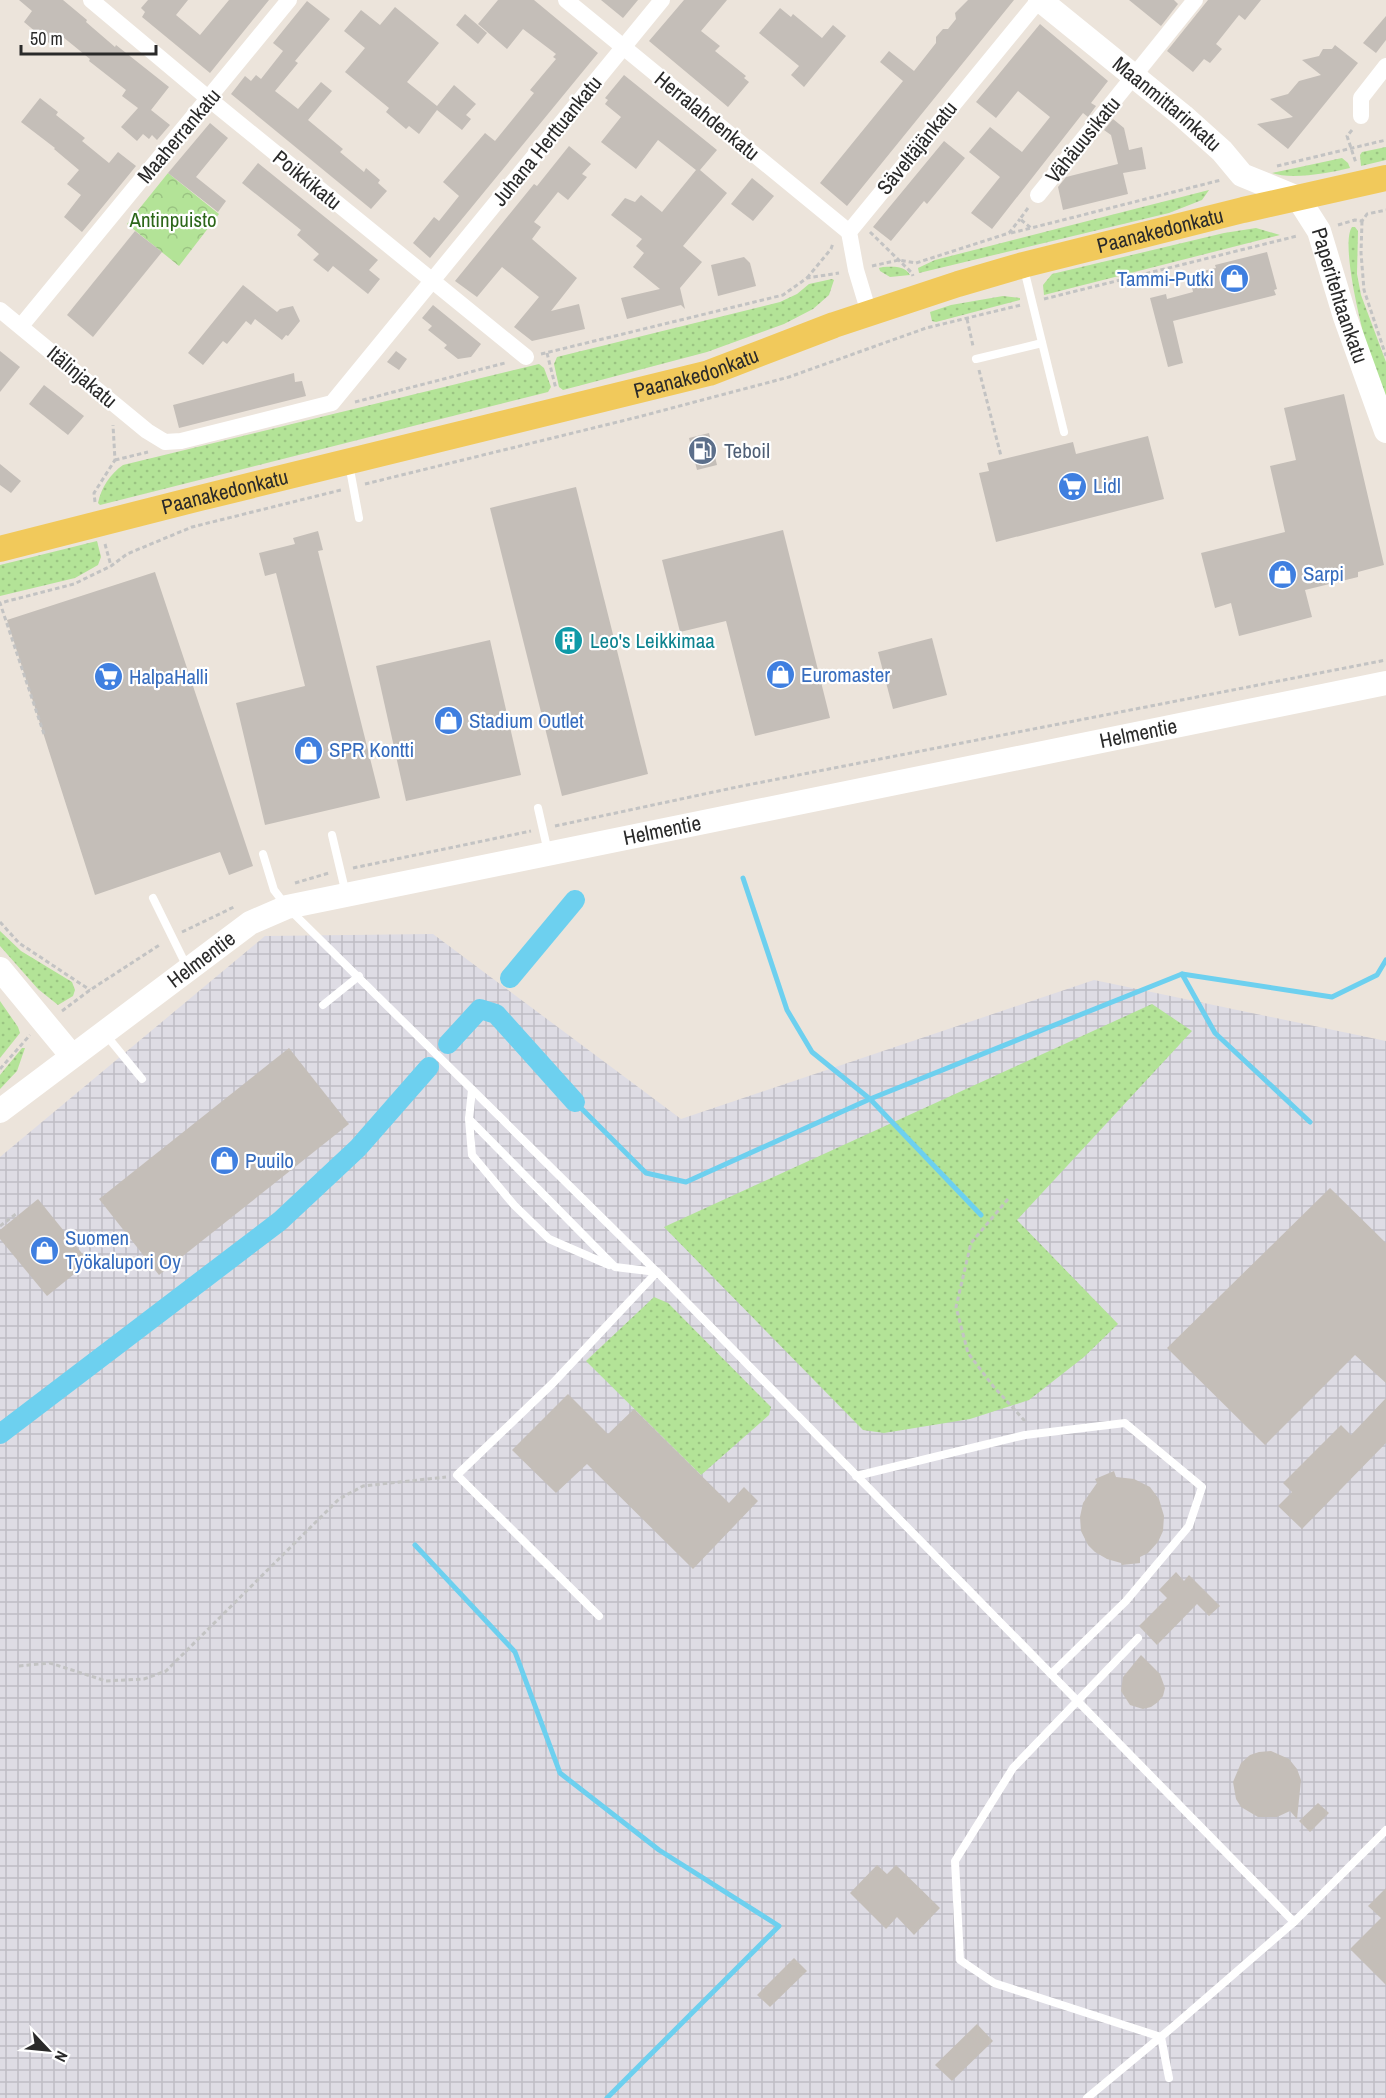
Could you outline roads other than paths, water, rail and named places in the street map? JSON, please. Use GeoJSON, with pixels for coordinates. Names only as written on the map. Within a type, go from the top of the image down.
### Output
{"type":"FeatureCollection","features":[{"type":"Feature","properties":{"kind":"main road","name":"Paanakedonkatu"},"geometry":{"type":"LineString","coordinates":[[0,549],[710,373],[869,312],[1023,265],[1386,178]]}},
{"type":"Feature","properties":{"kind":"street","name":"Poikkikatu"},"geometry":{"type":"LineString","coordinates":[[91,0],[526,357]]}},
{"type":"Feature","properties":{"kind":"street","name":"Maaherrankatu"},"geometry":{"type":"LineString","coordinates":[[21,326],[289,0]]}},
{"type":"Feature","properties":{"kind":"street","name":"Herralahdenkatu"},"geometry":{"type":"LineString","coordinates":[[566,0],[624,48],[854,226]]}},
{"type":"Feature","properties":{"kind":"street","name":"Juhana Herttuankatu"},"geometry":{"type":"LineString","coordinates":[[433,282],[662,0]]}},
{"type":"Feature","properties":{"kind":"street","name":"Maanmittarinkatu"},"geometry":{"type":"LineString","coordinates":[[1039,0],[1134,75],[1222,151],[1242,175],[1298,198]]}},
{"type":"Feature","properties":{"kind":"street","name":"Säveltäjänkatu"},"geometry":{"type":"LineString","coordinates":[[854,226],[1039,0]]}},
{"type":"Feature","properties":{"kind":"street","name":"Vähäuusikatu"},"geometry":{"type":"LineString","coordinates":[[1038,195],[1195,0]]}},
{"type":"Feature","properties":{"kind":"street"},"geometry":{"type":"LineString","coordinates":[[1361,116],[1361,98],[1386,66]]}},
{"type":"Feature","properties":{"kind":"street","name":"Paperitehtaankatu"},"geometry":{"type":"LineString","coordinates":[[1298,198],[1319,231],[1345,317],[1386,431]]}},
{"type":"Feature","properties":{"kind":"street"},"geometry":{"type":"LineString","coordinates":[[854,226],[855,270],[869,312]]}},
{"type":"Feature","properties":{"kind":"street","name":"Itälinjakatu"},"geometry":{"type":"LineString","coordinates":[[0,309],[147,431],[160,446],[332,403],[433,282]]}},
{"type":"Feature","properties":{"kind":"street","name":"Helmentie"},"geometry":{"type":"LineString","coordinates":[[0,1111],[250,923],[287,907],[1386,683]]}},
{"type":"Feature","properties":{"kind":"street"},"geometry":{"type":"LineString","coordinates":[[0,969],[72,1056]]}},
{"type":"Feature","properties":{"kind":"lane"},"geometry":{"type":"LineString","coordinates":[[1023,265],[1064,432]]}},
{"type":"Feature","properties":{"kind":"lane"},"geometry":{"type":"LineString","coordinates":[[976,359],[1042,343]]}},
{"type":"Feature","properties":{"kind":"lane"},"geometry":{"type":"LineString","coordinates":[[348,461],[359,518]]}},
{"type":"Feature","properties":{"kind":"lane"},"geometry":{"type":"LineString","coordinates":[[538,808],[548,854]]}},
{"type":"Feature","properties":{"kind":"lane"},"geometry":{"type":"LineString","coordinates":[[332,835],[346,895]]}},
{"type":"Feature","properties":{"kind":"lane"},"geometry":{"type":"LineString","coordinates":[[263,854],[274,890],[287,907],[657,1272],[1294,1922]]}},
{"type":"Feature","properties":{"kind":"lane"},"geometry":{"type":"LineString","coordinates":[[153,898],[188,969]]}},
{"type":"Feature","properties":{"kind":"lane"},"geometry":{"type":"LineString","coordinates":[[322,1005],[359,976]]}},
{"type":"Feature","properties":{"kind":"lane"},"geometry":{"type":"LineString","coordinates":[[104,1032],[142,1079]]}},
{"type":"Feature","properties":{"kind":"lane"},"geometry":{"type":"LineString","coordinates":[[472,1090],[469,1119],[472,1155],[514,1205],[549,1239],[615,1267],[657,1272]]}},
{"type":"Feature","properties":{"kind":"lane"},"geometry":{"type":"LineString","coordinates":[[469,1119],[615,1267]]}},
{"type":"Feature","properties":{"kind":"lane"},"geometry":{"type":"LineString","coordinates":[[599,1616],[457,1475],[553,1383],[657,1272]]}},
{"type":"Feature","properties":{"kind":"lane"},"geometry":{"type":"LineString","coordinates":[[856,1476],[1025,1435],[1125,1423],[1202,1487],[1189,1526],[1126,1601],[1051,1674]]}},
{"type":"Feature","properties":{"kind":"lane"},"geometry":{"type":"LineString","coordinates":[[1138,1638],[1012,1768],[955,1861],[960,1960],[994,1983],[1161,2037]]}},
{"type":"Feature","properties":{"kind":"lane"},"geometry":{"type":"LineString","coordinates":[[1087,2098],[1294,1922],[1386,1830]]}},
{"type":"Feature","properties":{"kind":"lane"},"geometry":{"type":"LineString","coordinates":[[1161,2037],[1169,2078]]}},
{"type":"Feature","properties":{"kind":"waterway"},"geometry":{"type":"LineString","coordinates":[[743,878],[787,1010],[812,1052],[870,1099],[981,1215]]}},
{"type":"Feature","properties":{"kind":"waterway"},"geometry":{"type":"LineString","coordinates":[[510,978],[575,900]]}},
{"type":"Feature","properties":{"kind":"waterway"},"geometry":{"type":"LineString","coordinates":[[575,1102],[646,1173],[686,1182],[870,1099],[1182,974],[1332,997],[1377,975],[1386,960]]}},
{"type":"Feature","properties":{"kind":"waterway"},"geometry":{"type":"LineString","coordinates":[[1182,974],[1215,1033],[1310,1122]]}},
{"type":"Feature","properties":{"kind":"waterway"},"geometry":{"type":"LineString","coordinates":[[448,1044],[480,1009],[496,1014],[575,1102]]}},
{"type":"Feature","properties":{"kind":"waterway"},"geometry":{"type":"LineString","coordinates":[[0,1434],[280,1221],[358,1148],[429,1067]]}},
{"type":"Feature","properties":{"kind":"waterway"},"geometry":{"type":"LineString","coordinates":[[415,1545],[515,1652],[560,1773],[659,1850],[779,1926],[607,2098]]}},
{"type":"Feature","properties":{"kind":"place","name":"Tammi-Putki"},"geometry":{"type":"Point","coordinates":[1235,279]}},
{"type":"Feature","properties":{"kind":"place","name":"Teboil"},"geometry":{"type":"Point","coordinates":[703,451]}},
{"type":"Feature","properties":{"kind":"place","name":"Lidl"},"geometry":{"type":"Point","coordinates":[1072,486]}},
{"type":"Feature","properties":{"kind":"place","name":"Sarpi"},"geometry":{"type":"Point","coordinates":[1282,574]}},
{"type":"Feature","properties":{"kind":"place","name":"Leo's Leikkimaa"},"geometry":{"type":"Point","coordinates":[569,641]}},
{"type":"Feature","properties":{"kind":"place","name":"Euromaster"},"geometry":{"type":"Point","coordinates":[780,675]}},
{"type":"Feature","properties":{"kind":"place","name":"HalpaHalli"},"geometry":{"type":"Point","coordinates":[108,677]}},
{"type":"Feature","properties":{"kind":"place","name":"Stadium Outlet"},"geometry":{"type":"Point","coordinates":[448,721]}},
{"type":"Feature","properties":{"kind":"place","name":"SPR Kontti"},"geometry":{"type":"Point","coordinates":[308,750]}},
{"type":"Feature","properties":{"kind":"place","name":"Puuilo"},"geometry":{"type":"Point","coordinates":[224,1161]}},
{"type":"Feature","properties":{"kind":"place","name":"Suomen Työkalupori Oy"},"geometry":{"type":"Point","coordinates":[44,1250]}},
{"type":"Feature","properties":{"kind":"park label","name":"Antinpuisto"},"geometry":{"type":"Point","coordinates":[173,220]}}]}
